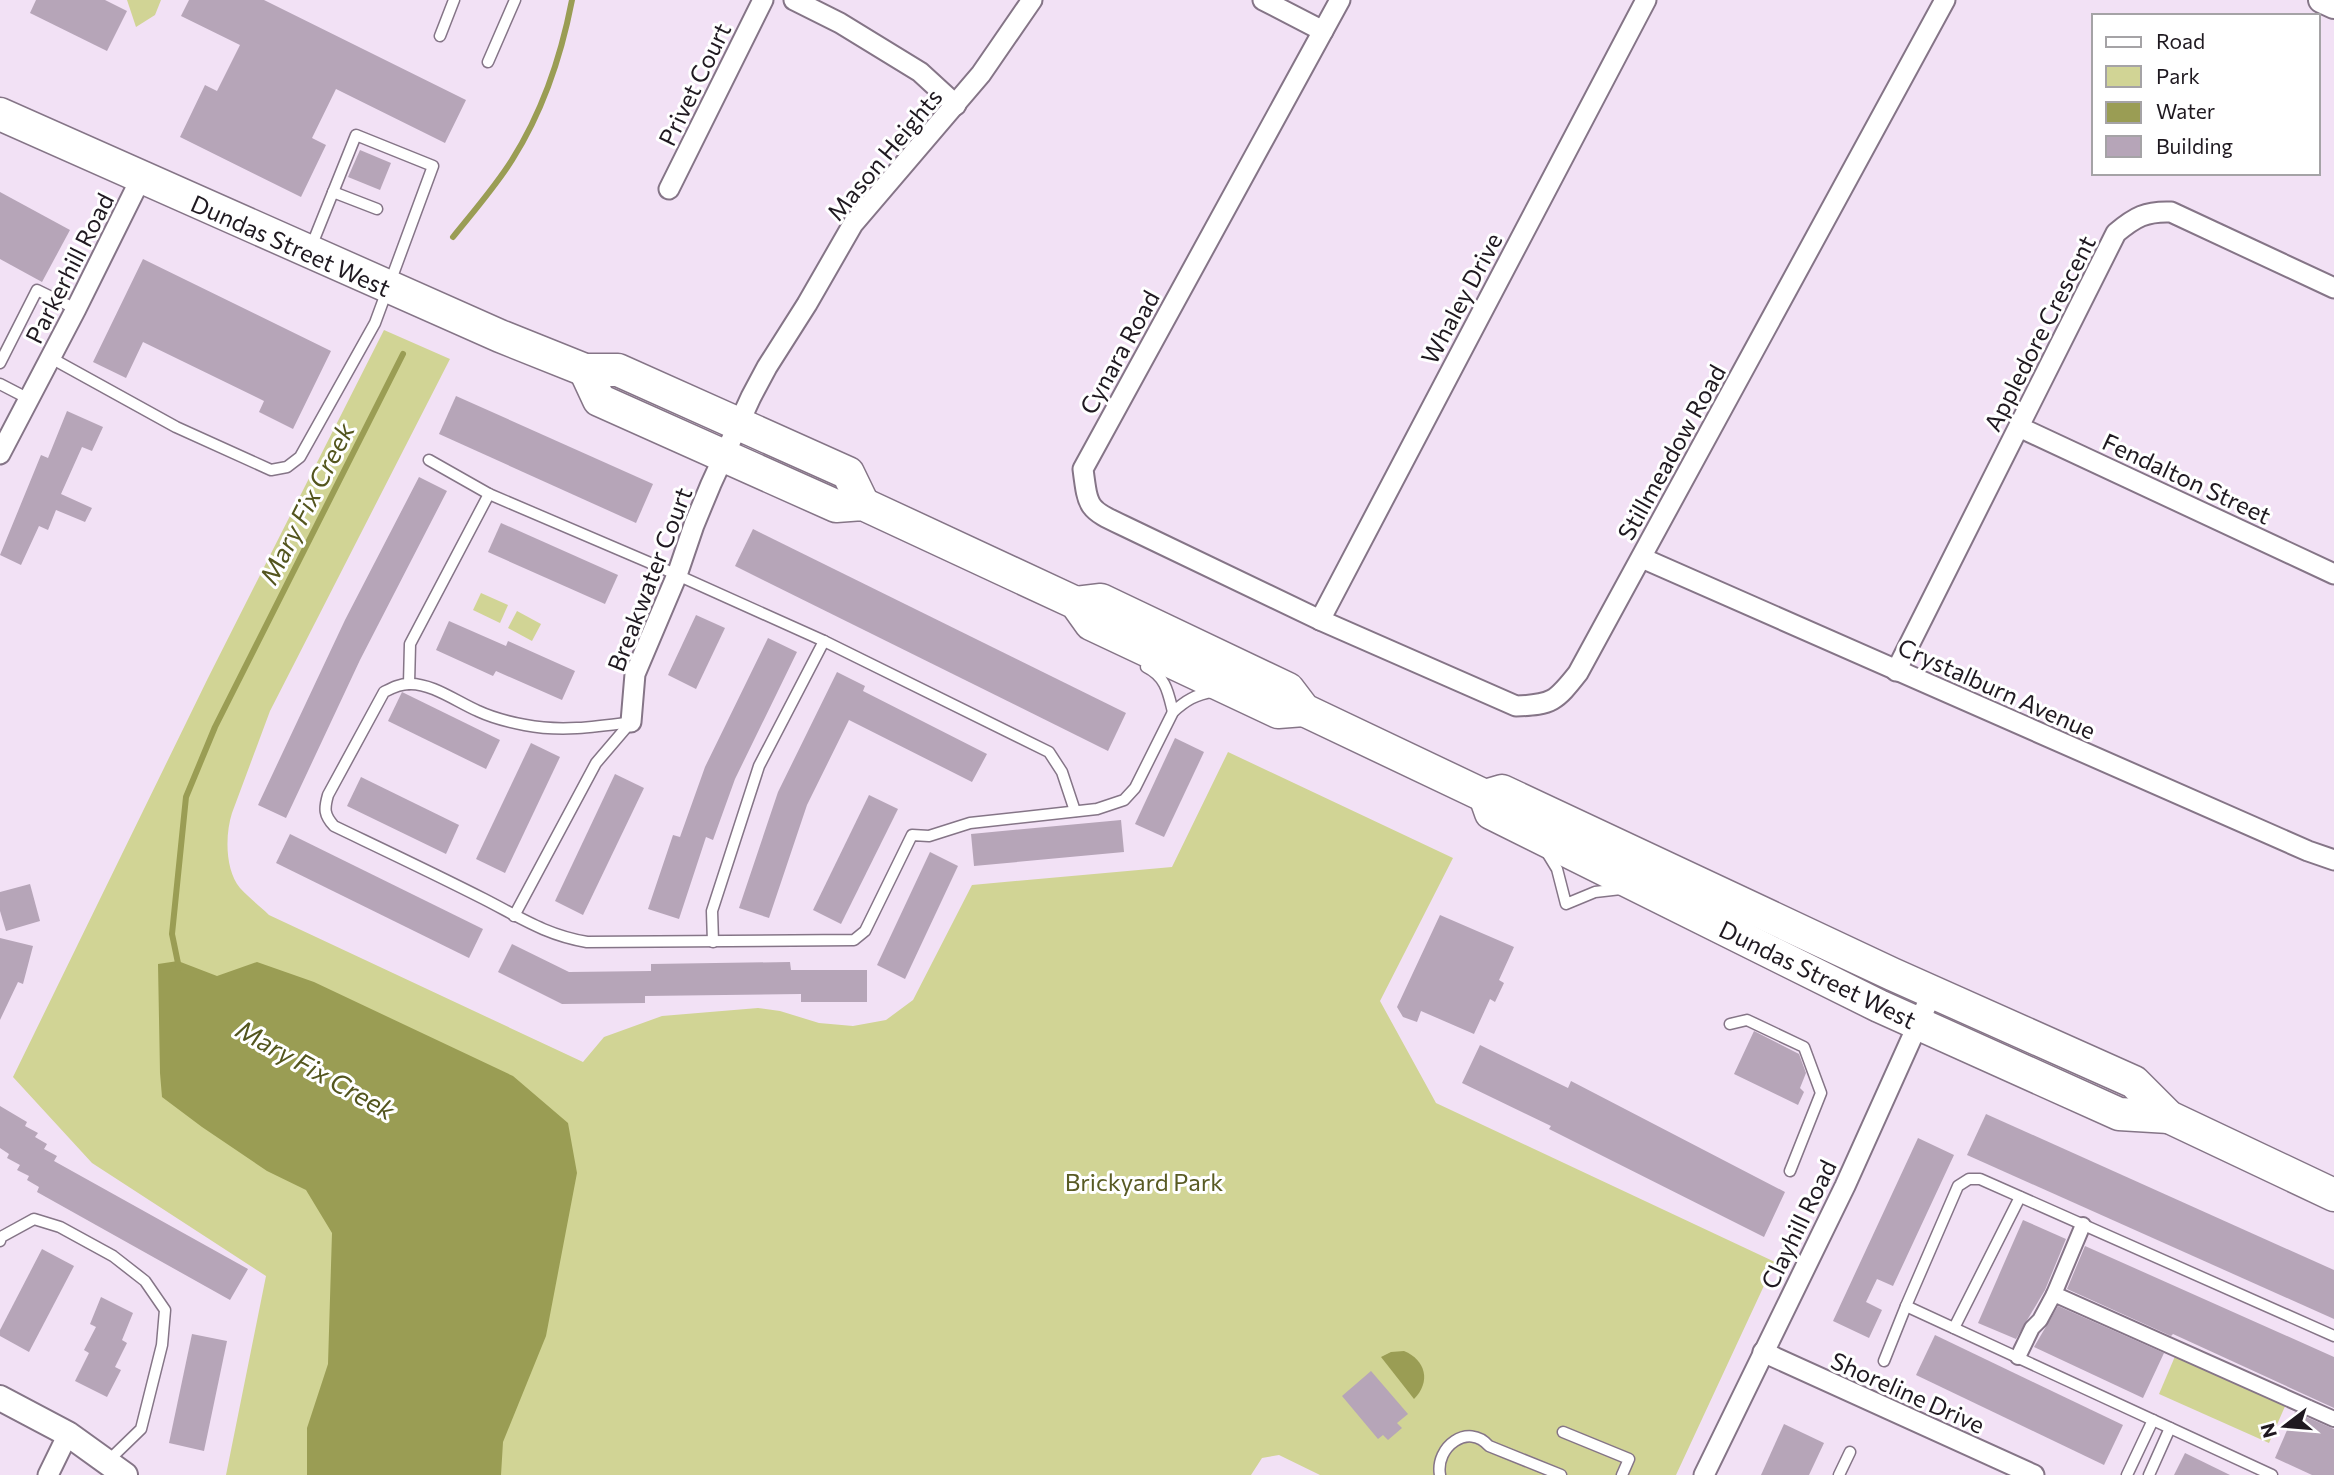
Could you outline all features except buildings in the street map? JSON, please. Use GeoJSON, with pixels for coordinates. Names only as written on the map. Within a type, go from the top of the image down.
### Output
{"type":"FeatureCollection","features":[{"type":"Feature","properties":{"kind":"main road","name":"Dundas Street West"},"geometry":{"type":"LineString","coordinates":[[0,114],[388,288],[585,370],[618,370],[848,473],[863,504]]}},
{"type":"Feature","properties":{"kind":"main road","name":"Dundas Street West"},"geometry":{"type":"LineString","coordinates":[[585,370],[600,400],[836,506],[863,504],[1086,620],[1278,712],[1304,710]]}},
{"type":"Feature","properties":{"kind":"main road","name":"Dundas Street West"},"geometry":{"type":"LineString","coordinates":[[1086,620],[1101,600],[1288,689],[1304,710],[1485,796],[1502,791],[1932,993],[2134,1083],[2169,1117],[2334,1195]]}},
{"type":"Feature","properties":{"kind":"main road","name":"Dundas Street West"},"geometry":{"type":"LineString","coordinates":[[1485,796],[1492,813],[1919,1023],[2119,1114],[2169,1117]]}},
{"type":"Feature","properties":{"kind":"street","name":"Privet Court"},"geometry":{"type":"LineString","coordinates":[[669,189],[763,0]]}},
{"type":"Feature","properties":{"kind":"street"},"geometry":{"type":"LineString","coordinates":[[794,0],[840,23],[920,72],[956,105]]}},
{"type":"Feature","properties":{"kind":"street","name":"Mason Heights"},"geometry":{"type":"LineString","coordinates":[[724,456],[767,368],[853,224],[956,105],[1018,23],[1032,0]]}},
{"type":"Feature","properties":{"kind":"street"},"geometry":{"type":"LineString","coordinates":[[1264,0],[1323,31]]}},
{"type":"Feature","properties":{"kind":"street","name":"Cynara Road"},"geometry":{"type":"LineString","coordinates":[[1320,620],[1096,512],[1087,500],[1083,469],[1340,0]]}},
{"type":"Feature","properties":{"kind":"street","name":"Whaley Drive"},"geometry":{"type":"LineString","coordinates":[[1320,620],[1646,0]]}},
{"type":"Feature","properties":{"kind":"street","name":"Stillmeadow Road"},"geometry":{"type":"LineString","coordinates":[[1320,620],[1516,706],[1538,705],[1560,696],[1578,673],[1642,558],[1945,0]]}},
{"type":"Feature","properties":{"kind":"street"},"geometry":{"type":"LineString","coordinates":[[2321,0],[2334,6]]}},
{"type":"Feature","properties":{"kind":"street","name":"Parkerhill Road"},"geometry":{"type":"LineString","coordinates":[[0,454],[141,178]]}},
{"type":"Feature","properties":{"kind":"street","name":"Appledore Crescent"},"geometry":{"type":"LineString","coordinates":[[1896,671],[2116,233],[2131,220],[2153,211],[2171,212],[2334,288]]}},
{"type":"Feature","properties":{"kind":"street","name":"Fendalton Street"},"geometry":{"type":"LineString","coordinates":[[2019,427],[2334,574]]}},
{"type":"Feature","properties":{"kind":"street","name":"Breakwater Court"},"geometry":{"type":"LineString","coordinates":[[631,722],[635,674],[724,456]]}},
{"type":"Feature","properties":{"kind":"street","name":"Crystalburn Avenue"},"geometry":{"type":"LineString","coordinates":[[1642,558],[2308,851],[2334,860]]}},
{"type":"Feature","properties":{"kind":"street","name":"Clayhill Road"},"geometry":{"type":"LineString","coordinates":[[1704,1475],[1845,1186],[1932,993]]}},
{"type":"Feature","properties":{"kind":"street"},"geometry":{"type":"LineString","coordinates":[[2018,1357],[2032,1328],[2054,1294],[2082,1225]]}},
{"type":"Feature","properties":{"kind":"street"},"geometry":{"type":"LineString","coordinates":[[2054,1294],[2334,1419]]}},
{"type":"Feature","properties":{"kind":"street","name":"Shoreline Drive"},"geometry":{"type":"LineString","coordinates":[[1763,1352],[2034,1475]]}},
{"type":"Feature","properties":{"kind":"street"},"geometry":{"type":"LineString","coordinates":[[0,1398],[68,1434],[116,1468]]}},
{"type":"Feature","properties":{"kind":"street"},"geometry":{"type":"LineString","coordinates":[[48,1475],[68,1434]]}},
{"type":"Feature","properties":{"kind":"lane"},"geometry":{"type":"LineString","coordinates":[[440,36],[454,0]]}},
{"type":"Feature","properties":{"kind":"lane"},"geometry":{"type":"LineString","coordinates":[[488,62],[515,0]]}},
{"type":"Feature","properties":{"kind":"lane"},"geometry":{"type":"LineString","coordinates":[[51,358],[176,427],[271,470],[286,467],[300,457],[374,323],[433,166],[356,135],[309,253]]}},
{"type":"Feature","properties":{"kind":"lane"},"geometry":{"type":"LineString","coordinates":[[333,192],[377,209]]}},
{"type":"Feature","properties":{"kind":"lane"},"geometry":{"type":"LineString","coordinates":[[0,363],[37,290],[76,309]]}},
{"type":"Feature","properties":{"kind":"lane"},"geometry":{"type":"LineString","coordinates":[[0,384],[29,399]]}},
{"type":"Feature","properties":{"kind":"lane"},"geometry":{"type":"LineString","coordinates":[[429,460],[489,494],[824,641],[1049,752],[1062,772],[1075,811]]}},
{"type":"Feature","properties":{"kind":"lane"},"geometry":{"type":"LineString","coordinates":[[409,684],[410,644],[489,494]]}},
{"type":"Feature","properties":{"kind":"lane"},"geometry":{"type":"LineString","coordinates":[[713,942],[712,911],[759,766],[824,641]]}},
{"type":"Feature","properties":{"kind":"lane"},"geometry":{"type":"LineString","coordinates":[[1135,662],[1157,672],[1164,682],[1173,712]]}},
{"type":"Feature","properties":{"kind":"lane"},"geometry":{"type":"LineString","coordinates":[[631,722],[582,729],[525,726],[480,712],[425,686],[394,686],[384,692],[328,794],[324,808],[326,817],[334,826],[544,932],[564,938],[587,942],[854,940],[865,931],[912,835],[929,836],[970,824],[1097,810],[1124,800],[1135,788],[1173,712],[1199,694],[1239,693]]}},
{"type":"Feature","properties":{"kind":"lane"},"geometry":{"type":"LineString","coordinates":[[514,916],[596,763],[631,722]]}},
{"type":"Feature","properties":{"kind":"lane"},"geometry":{"type":"LineString","coordinates":[[1537,836],[1557,869],[1566,904],[1595,891],[1639,887]]}},
{"type":"Feature","properties":{"kind":"lane"},"geometry":{"type":"LineString","coordinates":[[1730,1024],[1747,1020],[1804,1047],[1821,1093],[1790,1171]]}},
{"type":"Feature","properties":{"kind":"lane"},"geometry":{"type":"LineString","coordinates":[[1884,1361],[1958,1186],[1969,1179],[1980,1180],[2020,1197],[2334,1336]]}},
{"type":"Feature","properties":{"kind":"lane"},"geometry":{"type":"LineString","coordinates":[[1954,1328],[2020,1197]]}},
{"type":"Feature","properties":{"kind":"lane"},"geometry":{"type":"LineString","coordinates":[[0,1241],[2,1237],[34,1219],[61,1227],[113,1256],[145,1281],[165,1310],[162,1345],[141,1429],[116,1468]]}},
{"type":"Feature","properties":{"kind":"lane"},"geometry":{"type":"LineString","coordinates":[[1906,1306],[2272,1475]]}},
{"type":"Feature","properties":{"kind":"lane"},"geometry":{"type":"LineString","coordinates":[[2127,1475],[2153,1420]]}},
{"type":"Feature","properties":{"kind":"lane"},"geometry":{"type":"LineString","coordinates":[[2149,1475],[2170,1427]]}},
{"type":"Feature","properties":{"kind":"lane"},"geometry":{"type":"LineString","coordinates":[[1563,1432],[1629,1459],[1622,1475]]}},
{"type":"Feature","properties":{"kind":"lane"},"geometry":{"type":"LineString","coordinates":[[1440,1475],[1438,1468],[1449,1445],[1457,1439],[1475,1436],[1489,1446],[1561,1475]]}},
{"type":"Feature","properties":{"kind":"lane"},"geometry":{"type":"LineString","coordinates":[[1839,1475],[1850,1452]]}},
{"type":"Feature","properties":{"kind":"green space"},"geometry":{"type":"Polygon","coordinates":[[[127,0],[161,0],[155,15],[136,27],[127,0]]]}},
{"type":"Feature","properties":{"kind":"green space","name":"Brickyard Park"},"geometry":{"type":"Polygon","coordinates":[[[384,330],[450,359],[270,711],[232,813],[228,831],[231,872],[240,888],[269,915],[583,1062],[604,1037],[662,1016],[758,1008],[780,1011],[819,1023],[853,1026],[886,1020],[913,1000],[972,885],[1172,867],[1228,752],[1453,858],[1380,1001],[1436,1103],[1775,1262],[1676,1475],[1320,1475],[1279,1455],[1262,1458],[1251,1475],[226,1475],[266,1276],[92,1163],[13,1077],[208,678],[384,330]]]}},
{"type":"Feature","properties":{"kind":"green space"},"geometry":{"type":"Polygon","coordinates":[[[481,593],[508,605],[500,623],[473,610],[481,593]]]}},
{"type":"Feature","properties":{"kind":"green space"},"geometry":{"type":"Polygon","coordinates":[[[517,611],[541,624],[532,641],[508,628],[517,611]]]}},
{"type":"Feature","properties":{"kind":"green space"},"geometry":{"type":"Polygon","coordinates":[[[2176,1354],[2286,1404],[2269,1443],[2159,1394],[2176,1354]]]}},
{"type":"Feature","properties":{"kind":"water"},"geometry":{"type":"Polygon","coordinates":[[[178,961],[217,976],[257,962],[314,982],[513,1076],[568,1123],[577,1173],[546,1336],[503,1442],[501,1475],[307,1475],[307,1428],[328,1364],[332,1233],[306,1190],[267,1171],[162,1097],[158,964],[178,961]]]}},
{"type":"Feature","properties":{"kind":"water"},"geometry":{"type":"Polygon","coordinates":[[[1404,1351],[1417,1360],[1424,1372],[1423,1386],[1414,1399],[1381,1357],[1391,1352],[1404,1351]]]}},
{"type":"Feature","properties":{"kind":"waterway","name":"Mary Fix Creek"},"geometry":{"type":"LineString","coordinates":[[453,237],[505,170],[533,122],[556,63],[572,0]]}},
{"type":"Feature","properties":{"kind":"waterway","name":"Mary Fix Creek"},"geometry":{"type":"LineString","coordinates":[[179,968],[172,934],[186,797],[215,727],[403,354]]}}]}
